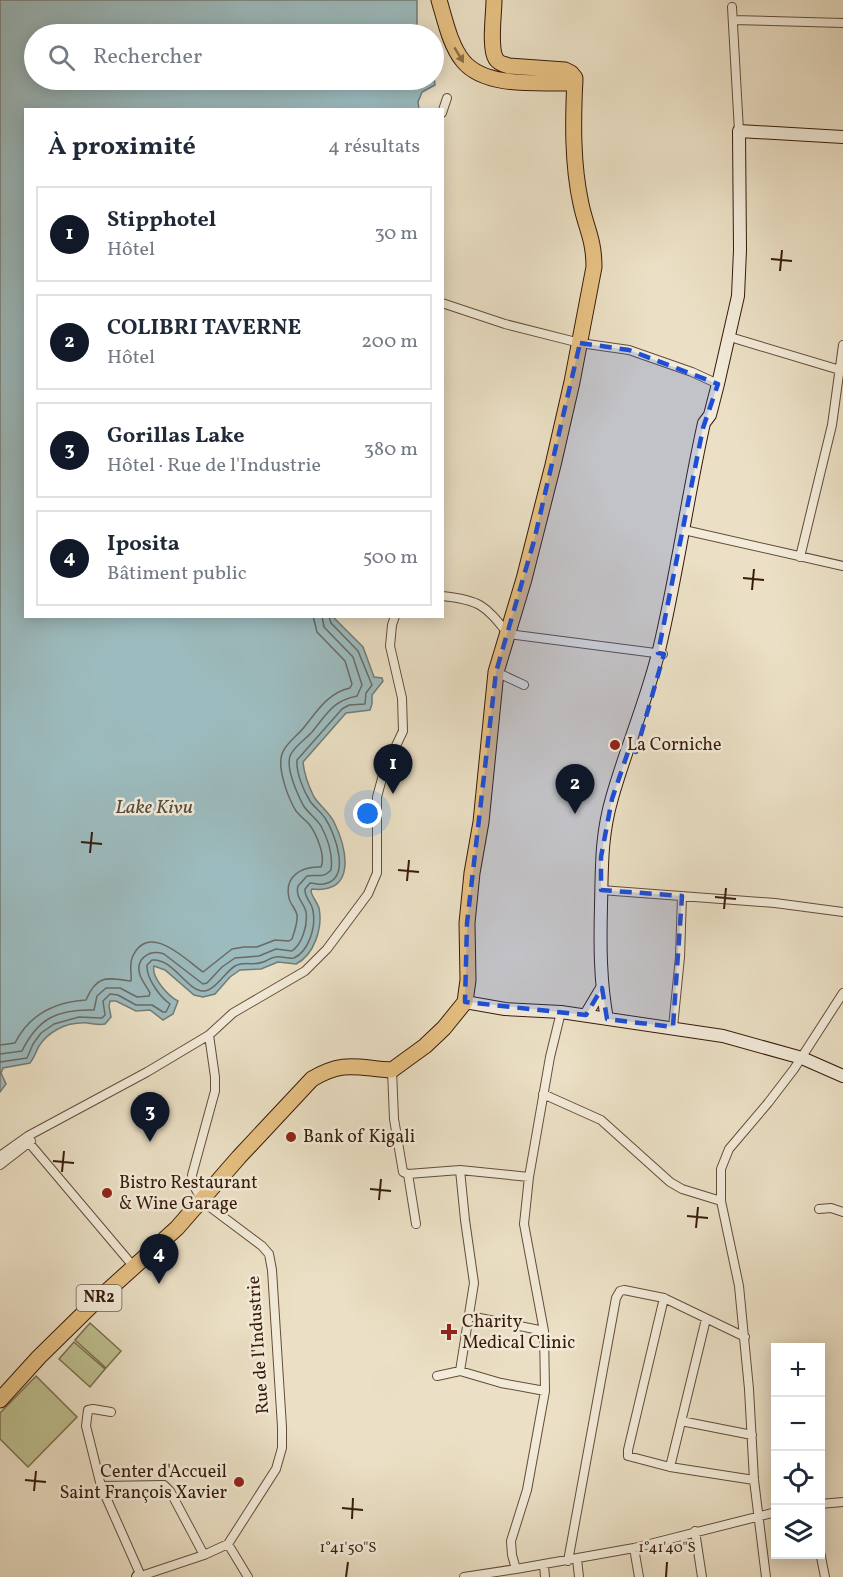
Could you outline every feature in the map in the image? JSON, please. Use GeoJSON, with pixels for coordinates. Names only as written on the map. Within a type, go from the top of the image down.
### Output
{"type":"FeatureCollection","features":[{"type":"Feature","properties":{"kind":"highway"},"geometry":{"type":"LineString","coordinates":[[439,0],[453,44],[462,60],[480,75],[502,81],[575,83]]}},
{"type":"Feature","properties":{"kind":"highway"},"geometry":{"type":"LineString","coordinates":[[202,1201],[239,1157],[312,1080],[326,1071],[341,1066],[392,1070],[425,1046],[444,1028],[465,1002],[468,980],[467,923],[482,812],[496,672],[540,519],[580,343],[592,278],[594,248],[581,204],[578,181],[575,146],[575,78],[565,70],[509,66],[500,63],[494,57],[493,48],[494,0]]}},
{"type":"Feature","properties":{"kind":"highway","name":"NR2"},"geometry":{"type":"LineString","coordinates":[[0,1400],[47,1349],[177,1228],[202,1201]]}},
{"type":"Feature","properties":{"kind":"street"},"geometry":{"type":"LineString","coordinates":[[607,1019],[602,988],[602,846],[612,799],[632,750],[661,653],[688,531],[701,458],[704,423],[710,415],[738,296],[741,250],[739,131],[732,7]]}},
{"type":"Feature","properties":{"kind":"street"},"geometry":{"type":"LineString","coordinates":[[733,20],[843,23]]}},
{"type":"Feature","properties":{"kind":"street"},"geometry":{"type":"LineString","coordinates":[[444,108],[447,98]]}},
{"type":"Feature","properties":{"kind":"street"},"geometry":{"type":"LineString","coordinates":[[739,131],[843,138]]}},
{"type":"Feature","properties":{"kind":"street"},"geometry":{"type":"LineString","coordinates":[[444,304],[506,324],[580,343],[630,350],[692,372],[718,384]]}},
{"type":"Feature","properties":{"kind":"street"},"geometry":{"type":"LineString","coordinates":[[730,337],[842,370]]}},
{"type":"Feature","properties":{"kind":"street"},"geometry":{"type":"LineString","coordinates":[[800,557],[832,425],[842,370],[843,345]]}},
{"type":"Feature","properties":{"kind":"street"},"geometry":{"type":"LineString","coordinates":[[688,531],[843,566]]}},
{"type":"Feature","properties":{"kind":"street"},"geometry":{"type":"LineString","coordinates":[[444,596],[464,598],[487,608],[508,634],[661,653]]}},
{"type":"Feature","properties":{"kind":"street"},"geometry":{"type":"LineString","coordinates":[[0,1165],[4,1156],[29,1138],[209,1035],[233,1013],[304,971],[316,961],[373,885],[378,859],[377,797],[384,771],[403,731],[402,698],[390,646],[394,618]]}},
{"type":"Feature","properties":{"kind":"street"},"geometry":{"type":"LineString","coordinates":[[496,672],[524,685]]}},
{"type":"Feature","properties":{"kind":"street"},"geometry":{"type":"LineString","coordinates":[[601,890],[775,903],[843,912]]}},
{"type":"Feature","properties":{"kind":"street"},"geometry":{"type":"LineString","coordinates":[[673,1027],[680,957],[682,896]]}},
{"type":"Feature","properties":{"kind":"street"},"geometry":{"type":"LineString","coordinates":[[586,1015],[602,988]]}},
{"type":"Feature","properties":{"kind":"street"},"geometry":{"type":"LineString","coordinates":[[766,1577],[754,1480],[745,1337],[739,1286],[721,1201],[721,1169],[729,1149],[802,1058],[843,993]]}},
{"type":"Feature","properties":{"kind":"street"},"geometry":{"type":"LineString","coordinates":[[465,1002],[506,1009],[586,1015],[723,1036],[802,1058],[843,1076]]}},
{"type":"Feature","properties":{"kind":"street"},"geometry":{"type":"LineString","coordinates":[[516,1569],[511,1541],[527,1490],[545,1391],[544,1331],[524,1224],[528,1177],[561,1012]]}},
{"type":"Feature","properties":{"kind":"street"},"geometry":{"type":"LineString","coordinates":[[202,1201],[193,1184],[192,1175],[215,1091],[209,1035]]}},
{"type":"Feature","properties":{"kind":"street"},"geometry":{"type":"LineString","coordinates":[[392,1070],[394,1119],[403,1172],[408,1174],[460,1170],[528,1177]]}},
{"type":"Feature","properties":{"kind":"street"},"geometry":{"type":"LineString","coordinates":[[543,1094],[601,1120],[682,1190],[721,1201]]}},
{"type":"Feature","properties":{"kind":"street"},"geometry":{"type":"LineString","coordinates":[[29,1138],[134,1267]]}},
{"type":"Feature","properties":{"kind":"street"},"geometry":{"type":"LineString","coordinates":[[460,1170],[474,1283],[460,1371]]}},
{"type":"Feature","properties":{"kind":"street"},"geometry":{"type":"LineString","coordinates":[[408,1174],[416,1224]]}},
{"type":"Feature","properties":{"kind":"street","name":"Rue de l'Industrie"},"geometry":{"type":"LineString","coordinates":[[202,1201],[262,1246],[269,1254],[272,1270],[282,1448],[276,1469],[228,1544]]}},
{"type":"Feature","properties":{"kind":"street"},"geometry":{"type":"LineString","coordinates":[[819,1209],[831,1208],[843,1212]]}},
{"type":"Feature","properties":{"kind":"street"},"geometry":{"type":"LineString","coordinates":[[579,1577],[572,1560],[616,1298],[620,1291],[664,1298],[745,1337]]}},
{"type":"Feature","properties":{"kind":"street"},"geometry":{"type":"LineString","coordinates":[[664,1298],[628,1456],[632,1459],[670,1467],[754,1480]]}},
{"type":"Feature","properties":{"kind":"street"},"geometry":{"type":"LineString","coordinates":[[470,1316],[544,1331]]}},
{"type":"Feature","properties":{"kind":"street"},"geometry":{"type":"LineString","coordinates":[[670,1467],[706,1319]]}},
{"type":"Feature","properties":{"kind":"street"},"geometry":{"type":"LineString","coordinates":[[437,1376],[460,1371],[501,1383],[545,1391]]}},
{"type":"Feature","properties":{"kind":"street"},"geometry":{"type":"LineString","coordinates":[[111,1412],[88,1410],[86,1426],[100,1486],[140,1577],[204,1555],[228,1544],[248,1577]]}},
{"type":"Feature","properties":{"kind":"street"},"geometry":{"type":"LineString","coordinates":[[681,1421],[752,1434]]}},
{"type":"Feature","properties":{"kind":"street"},"geometry":{"type":"LineString","coordinates":[[100,1486],[164,1485],[170,1491],[204,1555]]}},
{"type":"Feature","properties":{"kind":"street"},"geometry":{"type":"LineString","coordinates":[[825,1504],[843,1502]]}},
{"type":"Feature","properties":{"kind":"street"},"geometry":{"type":"LineString","coordinates":[[464,1577],[634,1548],[771,1513]]}},
{"type":"Feature","properties":{"kind":"street"},"geometry":{"type":"LineString","coordinates":[[695,1531],[702,1577]]}},
{"type":"Feature","properties":{"kind":"street"},"geometry":{"type":"LineString","coordinates":[[634,1548],[639,1577]]}},
{"type":"Feature","properties":{"kind":"street"},"geometry":{"type":"LineString","coordinates":[[821,1559],[825,1577]]}},
{"type":"Feature","properties":{"kind":"street"},"geometry":{"type":"LineString","coordinates":[[544,1565],[544,1577]]}},
{"type":"Feature","properties":{"kind":"highlighted area"},"geometry":{"type":"Polygon","coordinates":[[[580,343],[629,350],[718,384],[703,428],[658,653],[664,654],[636,752],[629,749],[612,799],[601,857],[601,890],[682,896],[673,1027],[607,1019],[602,988],[586,1015],[465,1002],[467,923],[496,672],[534,541],[580,343]]]}},
{"type":"Feature","properties":{"kind":"green space"},"geometry":{"type":"Polygon","coordinates":[[[90,1323],[121,1351],[106,1368],[75,1340],[90,1323]]]}},
{"type":"Feature","properties":{"kind":"green space"},"geometry":{"type":"Polygon","coordinates":[[[74,1342],[105,1369],[90,1387],[59,1359],[74,1342]]]}},
{"type":"Feature","properties":{"kind":"green space"},"geometry":{"type":"Polygon","coordinates":[[[36,1376],[77,1417],[28,1467],[0,1439],[0,1413],[36,1376]]]}},
{"type":"Feature","properties":{"kind":"water","name":"Lake Kivu"},"geometry":{"type":"Polygon","coordinates":[[[0,0],[417,0],[417,24],[24,24],[24,90],[426,90],[422,92],[418,102],[419,108],[24,108],[24,618],[334,618],[363,647],[374,677],[382,678],[383,681],[372,695],[370,710],[346,713],[303,762],[312,793],[334,822],[345,856],[345,868],[336,884],[326,889],[312,889],[311,891],[319,908],[320,924],[316,940],[308,954],[296,964],[278,962],[261,969],[240,970],[230,977],[215,994],[203,997],[194,995],[165,970],[154,966],[155,975],[161,986],[178,1001],[173,1014],[163,1020],[150,1010],[136,1011],[116,1001],[110,1001],[111,1017],[105,1024],[75,1023],[63,1027],[43,1041],[30,1063],[3,1068],[1,1073],[6,1084],[0,1092],[0,0]]]}},
{"type":"Feature","properties":{"kind":"place","name":"La Corniche"},"geometry":{"type":"Point","coordinates":[615,745]}},
{"type":"Feature","properties":{"kind":"place","name":"Stipphotel"},"geometry":{"type":"Point","coordinates":[393,794]}},
{"type":"Feature","properties":{"kind":"place","name":"COLIBRI TAVERNE"},"geometry":{"type":"Point","coordinates":[575,814]}},
{"type":"Feature","properties":{"kind":"place","name":"Bank of Kigali"},"geometry":{"type":"Point","coordinates":[291,1137]}},
{"type":"Feature","properties":{"kind":"place","name":"Gorillas Lake"},"geometry":{"type":"Point","coordinates":[150,1142]}},
{"type":"Feature","properties":{"kind":"place","name":"Bistro Restaurant & Wine Garage"},"geometry":{"type":"Point","coordinates":[107,1193]}},
{"type":"Feature","properties":{"kind":"place","name":"Iposita"},"geometry":{"type":"Point","coordinates":[159,1284]}},
{"type":"Feature","properties":{"kind":"place","name":"Charity Medical Clinic"},"geometry":{"type":"Point","coordinates":[449,1332]}},
{"type":"Feature","properties":{"kind":"place","name":"Center d'Accueil Saint François Xavier"},"geometry":{"type":"Point","coordinates":[239,1482]}}]}
